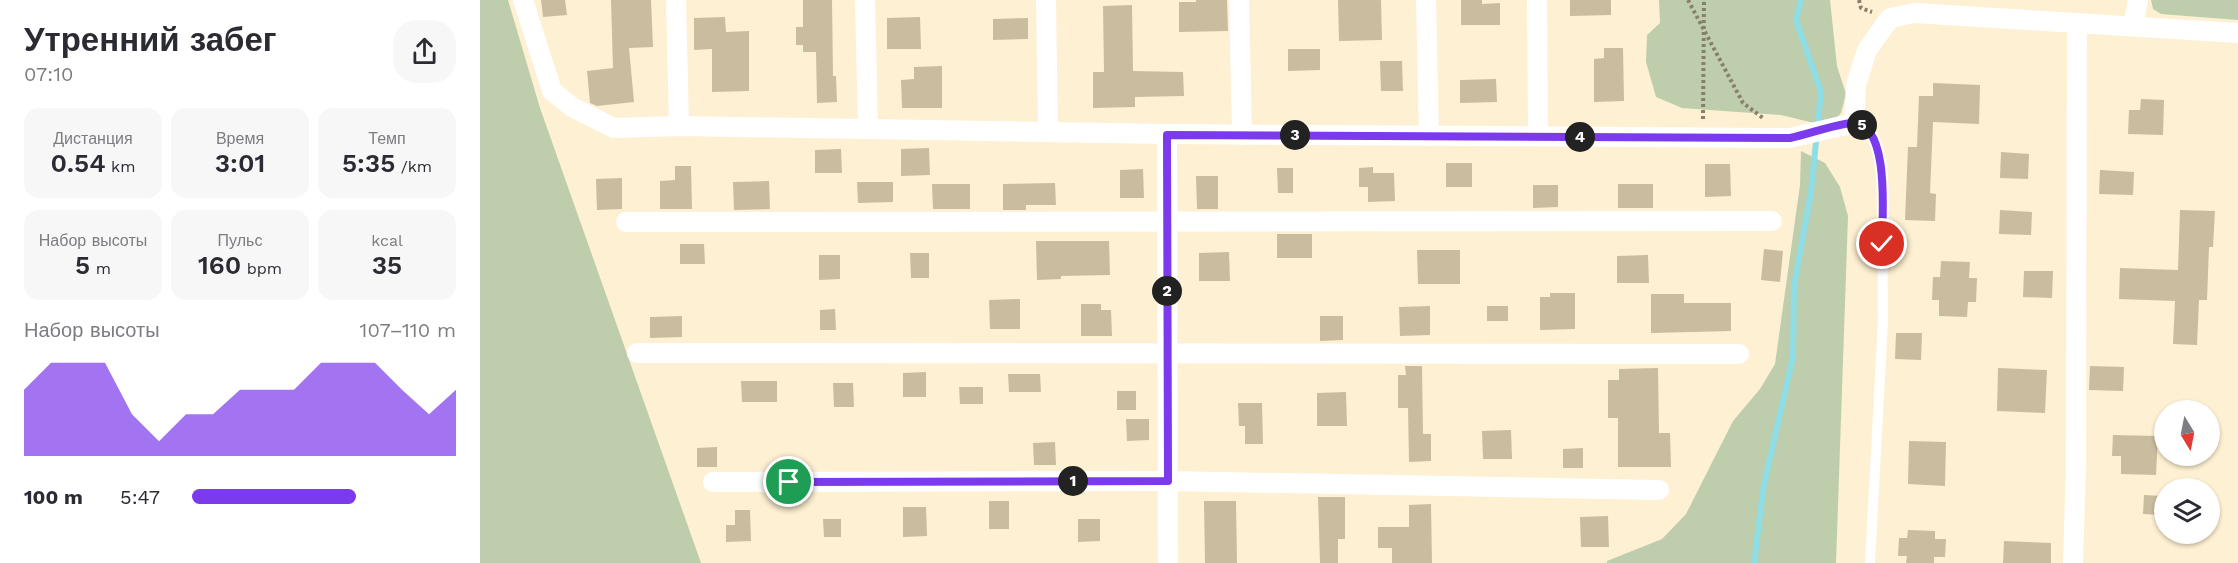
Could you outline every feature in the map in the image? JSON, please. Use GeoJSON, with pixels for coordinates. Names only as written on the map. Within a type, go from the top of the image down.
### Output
{"type":"FeatureCollection","features":[{"type":"Feature","properties":{"kind":"street"},"geometry":{"type":"LineString","coordinates":[[524,0],[552,92],[572,107],[614,128],[679,126],[1048,131],[1167,135],[1797,137],[1854,123],[1856,85],[1867,50],[1890,18],[1915,13],[2238,33]]}},
{"type":"Feature","properties":{"kind":"street"},"geometry":{"type":"LineString","coordinates":[[676,0],[679,126]]}},
{"type":"Feature","properties":{"kind":"street"},"geometry":{"type":"LineString","coordinates":[[866,0],[868,129]]}},
{"type":"Feature","properties":{"kind":"street"},"geometry":{"type":"LineString","coordinates":[[1046,0],[1048,131]]}},
{"type":"Feature","properties":{"kind":"street"},"geometry":{"type":"LineString","coordinates":[[1239,0],[1242,135]]}},
{"type":"Feature","properties":{"kind":"street"},"geometry":{"type":"LineString","coordinates":[[1426,0],[1430,136]]}},
{"type":"Feature","properties":{"kind":"street"},"geometry":{"type":"LineString","coordinates":[[1537,0],[1539,136]]}},
{"type":"Feature","properties":{"kind":"street"},"geometry":{"type":"LineString","coordinates":[[2133,26],[2138,0]]}},
{"type":"Feature","properties":{"kind":"street"},"geometry":{"type":"LineString","coordinates":[[2073,563],[2076,466],[2077,22]]}},
{"type":"Feature","properties":{"kind":"street"},"geometry":{"type":"LineString","coordinates":[[1167,135],[1168,563]]}},
{"type":"Feature","properties":{"kind":"street"},"geometry":{"type":"LineString","coordinates":[[626,222],[1772,221]]}},
{"type":"Feature","properties":{"kind":"street"},"geometry":{"type":"LineString","coordinates":[[637,353],[1739,354]]}},
{"type":"Feature","properties":{"kind":"street"},"geometry":{"type":"LineString","coordinates":[[713,482],[1168,481],[1659,490]]}},
{"type":"Feature","properties":{"kind":"lane"},"geometry":{"type":"LineString","coordinates":[[1854,123],[1866,127],[1875,140],[1882,168],[1883,321],[1870,563]]}},
{"type":"Feature","properties":{"kind":"path"},"geometry":{"type":"LineString","coordinates":[[1688,0],[1743,103],[1797,137]]}},
{"type":"Feature","properties":{"kind":"path"},"geometry":{"type":"LineString","coordinates":[[1703,138],[1704,0]]}},
{"type":"Feature","properties":{"kind":"green space"},"geometry":{"type":"Polygon","coordinates":[[[480,0],[508,0],[540,108],[701,563],[480,563],[480,0]]]}},
{"type":"Feature","properties":{"kind":"green space"},"geometry":{"type":"Polygon","coordinates":[[[1659,0],[1830,0],[1837,66],[1846,94],[1841,113],[1835,120],[1814,123],[1781,115],[1682,108],[1656,97],[1646,62],[1647,35],[1660,23],[1659,0]]]}},
{"type":"Feature","properties":{"kind":"green space"},"geometry":{"type":"Polygon","coordinates":[[[2151,0],[2238,0],[2238,20],[2161,14],[2153,9],[2151,0]]]}},
{"type":"Feature","properties":{"kind":"green space"},"geometry":{"type":"Polygon","coordinates":[[[1801,151],[1825,163],[1840,187],[1848,216],[1836,563],[1607,563],[1607,561],[1662,539],[1686,514],[1733,421],[1760,389],[1775,364],[1800,185],[1801,151]]]}},
{"type":"Feature","properties":{"kind":"building"},"geometry":{"type":"Polygon","coordinates":[[[541,0],[565,0],[567,15],[543,17],[541,0]]]}},
{"type":"Feature","properties":{"kind":"building"},"geometry":{"type":"Polygon","coordinates":[[[611,0],[651,0],[653,47],[629,48],[634,102],[597,106],[590,103],[587,71],[613,68],[611,0]]]}},
{"type":"Feature","properties":{"kind":"building"},"geometry":{"type":"Polygon","coordinates":[[[803,0],[832,0],[833,76],[836,76],[837,102],[817,103],[816,52],[803,52],[803,45],[796,45],[796,27],[803,27],[803,0]]]}},
{"type":"Feature","properties":{"kind":"building"},"geometry":{"type":"Polygon","coordinates":[[[1196,0],[1227,0],[1228,31],[1179,32],[1179,2],[1196,2],[1196,0]]]}},
{"type":"Feature","properties":{"kind":"building"},"geometry":{"type":"Polygon","coordinates":[[[1338,0],[1381,0],[1382,40],[1339,41],[1338,0]]]}},
{"type":"Feature","properties":{"kind":"building"},"geometry":{"type":"Polygon","coordinates":[[[1461,0],[1482,0],[1482,4],[1500,3],[1500,25],[1461,25],[1461,0]]]}},
{"type":"Feature","properties":{"kind":"building"},"geometry":{"type":"Polygon","coordinates":[[[1570,0],[1611,0],[1611,15],[1570,16],[1570,0]]]}},
{"type":"Feature","properties":{"kind":"building"},"geometry":{"type":"Polygon","coordinates":[[[1132,5],[1133,71],[1183,72],[1184,96],[1135,97],[1135,107],[1093,108],[1093,72],[1104,72],[1103,6],[1132,5]]]}},
{"type":"Feature","properties":{"kind":"building"},"geometry":{"type":"Polygon","coordinates":[[[725,17],[726,32],[749,31],[749,91],[712,92],[712,49],[694,50],[694,18],[725,17]]]}},
{"type":"Feature","properties":{"kind":"building"},"geometry":{"type":"Polygon","coordinates":[[[920,17],[921,49],[887,49],[887,18],[920,17]]]}},
{"type":"Feature","properties":{"kind":"building"},"geometry":{"type":"Polygon","coordinates":[[[1028,18],[1028,39],[993,40],[993,19],[1028,18]]]}},
{"type":"Feature","properties":{"kind":"building"},"geometry":{"type":"Polygon","coordinates":[[[1604,48],[1623,48],[1624,101],[1594,102],[1594,59],[1604,58],[1604,48]]]}},
{"type":"Feature","properties":{"kind":"building"},"geometry":{"type":"Polygon","coordinates":[[[1288,49],[1320,49],[1320,70],[1288,71],[1288,49]]]}},
{"type":"Feature","properties":{"kind":"building"},"geometry":{"type":"Polygon","coordinates":[[[1380,61],[1402,61],[1403,91],[1381,91],[1380,61]]]}},
{"type":"Feature","properties":{"kind":"building"},"geometry":{"type":"Polygon","coordinates":[[[942,66],[942,108],[902,108],[901,80],[914,79],[914,67],[942,66]]]}},
{"type":"Feature","properties":{"kind":"building"},"geometry":{"type":"Polygon","coordinates":[[[1496,79],[1497,102],[1460,103],[1460,80],[1496,79]]]}},
{"type":"Feature","properties":{"kind":"building"},"geometry":{"type":"Polygon","coordinates":[[[1933,83],[1980,85],[1979,124],[1933,122],[1930,193],[1936,194],[1935,221],[1905,220],[1908,147],[1917,147],[1919,96],[1933,96],[1933,83]]]}},
{"type":"Feature","properties":{"kind":"building"},"geometry":{"type":"Polygon","coordinates":[[[2141,99],[2164,100],[2163,135],[2128,134],[2129,110],[2140,110],[2141,99]]]}},
{"type":"Feature","properties":{"kind":"building"},"geometry":{"type":"Polygon","coordinates":[[[929,148],[930,175],[901,176],[901,149],[929,148]]]}},
{"type":"Feature","properties":{"kind":"building"},"geometry":{"type":"Polygon","coordinates":[[[841,149],[842,173],[815,173],[815,150],[841,149]]]}},
{"type":"Feature","properties":{"kind":"building"},"geometry":{"type":"Polygon","coordinates":[[[2001,152],[2029,154],[2028,179],[2000,178],[2001,152]]]}},
{"type":"Feature","properties":{"kind":"building"},"geometry":{"type":"Polygon","coordinates":[[[1446,163],[1472,163],[1472,187],[1446,187],[1446,163]]]}},
{"type":"Feature","properties":{"kind":"building"},"geometry":{"type":"Polygon","coordinates":[[[1705,164],[1730,164],[1731,196],[1705,197],[1705,164]]]}},
{"type":"Feature","properties":{"kind":"building"},"geometry":{"type":"Polygon","coordinates":[[[675,166],[691,166],[692,209],[660,209],[660,181],[675,180],[675,166]]]}},
{"type":"Feature","properties":{"kind":"building"},"geometry":{"type":"Polygon","coordinates":[[[1373,167],[1373,173],[1394,173],[1395,201],[1368,202],[1368,187],[1359,187],[1359,168],[1373,167]]]}},
{"type":"Feature","properties":{"kind":"building"},"geometry":{"type":"Polygon","coordinates":[[[1277,168],[1293,168],[1293,193],[1278,193],[1277,168]]]}},
{"type":"Feature","properties":{"kind":"building"},"geometry":{"type":"Polygon","coordinates":[[[1143,169],[1144,198],[1120,198],[1120,170],[1143,169]]]}},
{"type":"Feature","properties":{"kind":"building"},"geometry":{"type":"Polygon","coordinates":[[[2100,170],[2134,172],[2133,195],[2099,194],[2100,170]]]}},
{"type":"Feature","properties":{"kind":"building"},"geometry":{"type":"Polygon","coordinates":[[[1196,176],[1218,176],[1218,209],[1197,209],[1196,176]]]}},
{"type":"Feature","properties":{"kind":"building"},"geometry":{"type":"Polygon","coordinates":[[[622,178],[622,209],[597,210],[596,179],[622,178]]]}},
{"type":"Feature","properties":{"kind":"building"},"geometry":{"type":"Polygon","coordinates":[[[769,181],[770,209],[734,210],[733,182],[769,181]]]}},
{"type":"Feature","properties":{"kind":"building"},"geometry":{"type":"Polygon","coordinates":[[[857,182],[893,182],[893,202],[858,203],[857,182]]]}},
{"type":"Feature","properties":{"kind":"building"},"geometry":{"type":"Polygon","coordinates":[[[1055,183],[1056,205],[1026,205],[1026,210],[1003,210],[1003,184],[1055,183]]]}},
{"type":"Feature","properties":{"kind":"building"},"geometry":{"type":"Polygon","coordinates":[[[932,184],[970,184],[970,209],[933,209],[932,184]]]}},
{"type":"Feature","properties":{"kind":"building"},"geometry":{"type":"Polygon","coordinates":[[[1618,184],[1653,184],[1653,208],[1618,208],[1618,184]]]}},
{"type":"Feature","properties":{"kind":"building"},"geometry":{"type":"Polygon","coordinates":[[[1533,185],[1558,185],[1558,207],[1533,208],[1533,185]]]}},
{"type":"Feature","properties":{"kind":"building"},"geometry":{"type":"Polygon","coordinates":[[[2000,210],[2032,212],[2031,235],[1999,234],[2000,210]]]}},
{"type":"Feature","properties":{"kind":"building"},"geometry":{"type":"Polygon","coordinates":[[[2180,210],[2215,211],[2213,247],[2209,247],[2207,300],[2199,300],[2197,345],[2173,344],[2175,301],[2119,299],[2120,268],[2178,270],[2180,210]]]}},
{"type":"Feature","properties":{"kind":"building"},"geometry":{"type":"Polygon","coordinates":[[[1277,234],[1312,234],[1312,258],[1277,258],[1277,234]]]}},
{"type":"Feature","properties":{"kind":"building"},"geometry":{"type":"Polygon","coordinates":[[[1036,241],[1109,241],[1110,275],[1061,276],[1061,279],[1037,280],[1036,241]]]}},
{"type":"Feature","properties":{"kind":"building"},"geometry":{"type":"Polygon","coordinates":[[[680,244],[704,244],[705,264],[680,264],[680,244]]]}},
{"type":"Feature","properties":{"kind":"building"},"geometry":{"type":"Polygon","coordinates":[[[1764,249],[1783,251],[1780,282],[1761,280],[1764,249]]]}},
{"type":"Feature","properties":{"kind":"building"},"geometry":{"type":"Polygon","coordinates":[[[1417,250],[1460,250],[1460,284],[1418,284],[1417,250]]]}},
{"type":"Feature","properties":{"kind":"building"},"geometry":{"type":"Polygon","coordinates":[[[1229,252],[1230,281],[1199,281],[1199,253],[1229,252]]]}},
{"type":"Feature","properties":{"kind":"building"},"geometry":{"type":"Polygon","coordinates":[[[910,253],[929,253],[929,278],[911,278],[910,253]]]}},
{"type":"Feature","properties":{"kind":"building"},"geometry":{"type":"Polygon","coordinates":[[[819,255],[840,255],[840,279],[819,280],[819,255]]]}},
{"type":"Feature","properties":{"kind":"building"},"geometry":{"type":"Polygon","coordinates":[[[1648,255],[1649,283],[1617,283],[1617,256],[1648,255]]]}},
{"type":"Feature","properties":{"kind":"building"},"geometry":{"type":"Polygon","coordinates":[[[1941,261],[1970,262],[1969,278],[1977,278],[1976,302],[1968,302],[1967,317],[1939,316],[1939,300],[1932,300],[1933,277],[1940,277],[1941,261]]]}},
{"type":"Feature","properties":{"kind":"building"},"geometry":{"type":"Polygon","coordinates":[[[2024,271],[2053,271],[2052,298],[2023,297],[2024,271]]]}},
{"type":"Feature","properties":{"kind":"building"},"geometry":{"type":"Polygon","coordinates":[[[1550,293],[1575,293],[1575,329],[1540,330],[1540,297],[1550,297],[1550,293]]]}},
{"type":"Feature","properties":{"kind":"building"},"geometry":{"type":"Polygon","coordinates":[[[1651,294],[1684,294],[1684,303],[1731,303],[1731,331],[1651,333],[1651,294]]]}},
{"type":"Feature","properties":{"kind":"building"},"geometry":{"type":"Polygon","coordinates":[[[1020,299],[1020,329],[990,329],[989,300],[1020,299]]]}},
{"type":"Feature","properties":{"kind":"building"},"geometry":{"type":"Polygon","coordinates":[[[1081,304],[1101,304],[1101,310],[1111,310],[1112,336],[1081,336],[1081,304]]]}},
{"type":"Feature","properties":{"kind":"building"},"geometry":{"type":"Polygon","coordinates":[[[1430,306],[1430,335],[1400,336],[1399,307],[1430,306]]]}},
{"type":"Feature","properties":{"kind":"building"},"geometry":{"type":"Polygon","coordinates":[[[1487,306],[1508,306],[1508,321],[1487,321],[1487,306]]]}},
{"type":"Feature","properties":{"kind":"building"},"geometry":{"type":"Polygon","coordinates":[[[835,309],[836,330],[820,330],[820,310],[835,309]]]}},
{"type":"Feature","properties":{"kind":"building"},"geometry":{"type":"Polygon","coordinates":[[[682,316],[682,337],[650,338],[650,317],[682,316]]]}},
{"type":"Feature","properties":{"kind":"building"},"geometry":{"type":"Polygon","coordinates":[[[1320,316],[1343,316],[1343,340],[1320,341],[1320,316]]]}},
{"type":"Feature","properties":{"kind":"building"},"geometry":{"type":"Polygon","coordinates":[[[1896,333],[1922,333],[1921,360],[1895,359],[1896,333]]]}},
{"type":"Feature","properties":{"kind":"building"},"geometry":{"type":"Polygon","coordinates":[[[1405,366],[1422,366],[1423,434],[1431,434],[1431,461],[1409,462],[1408,408],[1398,408],[1398,375],[1406,375],[1405,366]]]}},
{"type":"Feature","properties":{"kind":"building"},"geometry":{"type":"Polygon","coordinates":[[[2090,366],[2124,367],[2123,391],[2089,390],[2090,366]]]}},
{"type":"Feature","properties":{"kind":"building"},"geometry":{"type":"Polygon","coordinates":[[[1658,368],[1659,433],[1670,433],[1671,467],[1618,467],[1618,418],[1608,418],[1608,380],[1619,380],[1619,369],[1658,368]]]}},
{"type":"Feature","properties":{"kind":"building"},"geometry":{"type":"Polygon","coordinates":[[[1998,368],[2047,370],[2045,413],[1997,411],[1998,368]]]}},
{"type":"Feature","properties":{"kind":"building"},"geometry":{"type":"Polygon","coordinates":[[[926,372],[926,397],[903,397],[903,373],[926,372]]]}},
{"type":"Feature","properties":{"kind":"building"},"geometry":{"type":"Polygon","coordinates":[[[1008,374],[1040,374],[1041,392],[1009,392],[1008,374]]]}},
{"type":"Feature","properties":{"kind":"building"},"geometry":{"type":"Polygon","coordinates":[[[741,381],[777,381],[777,402],[742,402],[741,381]]]}},
{"type":"Feature","properties":{"kind":"building"},"geometry":{"type":"Polygon","coordinates":[[[833,383],[853,383],[854,407],[834,407],[833,383]]]}},
{"type":"Feature","properties":{"kind":"building"},"geometry":{"type":"Polygon","coordinates":[[[959,387],[983,387],[983,404],[960,404],[959,387]]]}},
{"type":"Feature","properties":{"kind":"building"},"geometry":{"type":"Polygon","coordinates":[[[1117,391],[1136,391],[1136,410],[1117,410],[1117,391]]]}},
{"type":"Feature","properties":{"kind":"building"},"geometry":{"type":"Polygon","coordinates":[[[1346,392],[1347,426],[1317,426],[1317,393],[1346,392]]]}},
{"type":"Feature","properties":{"kind":"building"},"geometry":{"type":"Polygon","coordinates":[[[1238,403],[1262,403],[1263,444],[1245,444],[1245,426],[1239,426],[1238,403]]]}},
{"type":"Feature","properties":{"kind":"building"},"geometry":{"type":"Polygon","coordinates":[[[1126,419],[1149,419],[1149,440],[1127,441],[1126,419]]]}},
{"type":"Feature","properties":{"kind":"building"},"geometry":{"type":"Polygon","coordinates":[[[1511,430],[1512,459],[1483,459],[1482,431],[1511,430]]]}},
{"type":"Feature","properties":{"kind":"building"},"geometry":{"type":"Polygon","coordinates":[[[2113,435],[2154,436],[2156,475],[2121,474],[2121,456],[2112,456],[2113,435]]]}},
{"type":"Feature","properties":{"kind":"building"},"geometry":{"type":"Polygon","coordinates":[[[1909,441],[1946,442],[1945,486],[1908,484],[1909,441]]]}},
{"type":"Feature","properties":{"kind":"building"},"geometry":{"type":"Polygon","coordinates":[[[1055,442],[1056,465],[1034,465],[1033,443],[1055,442]]]}},
{"type":"Feature","properties":{"kind":"building"},"geometry":{"type":"Polygon","coordinates":[[[717,447],[717,467],[697,467],[697,448],[717,447]]]}},
{"type":"Feature","properties":{"kind":"building"},"geometry":{"type":"Polygon","coordinates":[[[1583,448],[1583,468],[1563,468],[1563,449],[1583,448]]]}},
{"type":"Feature","properties":{"kind":"building"},"geometry":{"type":"Polygon","coordinates":[[[2144,495],[2154,496],[2154,515],[2143,514],[2144,495]]]}},
{"type":"Feature","properties":{"kind":"building"},"geometry":{"type":"Polygon","coordinates":[[[1318,497],[1345,497],[1345,539],[1338,539],[1338,563],[1320,563],[1318,497]]]}},
{"type":"Feature","properties":{"kind":"building"},"geometry":{"type":"Polygon","coordinates":[[[989,501],[1009,501],[1009,529],[989,529],[989,501]]]}},
{"type":"Feature","properties":{"kind":"building"},"geometry":{"type":"Polygon","coordinates":[[[1204,501],[1236,501],[1237,563],[1205,563],[1204,501]]]}},
{"type":"Feature","properties":{"kind":"building"},"geometry":{"type":"Polygon","coordinates":[[[1431,504],[1432,563],[1392,563],[1392,548],[1378,548],[1378,527],[1409,527],[1409,505],[1431,504]]]}},
{"type":"Feature","properties":{"kind":"building"},"geometry":{"type":"Polygon","coordinates":[[[903,507],[926,507],[927,536],[903,537],[903,507]]]}},
{"type":"Feature","properties":{"kind":"building"},"geometry":{"type":"Polygon","coordinates":[[[735,510],[750,510],[751,541],[726,542],[726,525],[735,525],[735,510]]]}},
{"type":"Feature","properties":{"kind":"building"},"geometry":{"type":"Polygon","coordinates":[[[1608,516],[1609,547],[1581,547],[1580,517],[1608,516]]]}},
{"type":"Feature","properties":{"kind":"building"},"geometry":{"type":"Polygon","coordinates":[[[823,519],[841,519],[841,537],[824,537],[823,519]]]}},
{"type":"Feature","properties":{"kind":"building"},"geometry":{"type":"Polygon","coordinates":[[[1078,519],[1100,519],[1100,541],[1078,542],[1078,519]]]}},
{"type":"Feature","properties":{"kind":"building"},"geometry":{"type":"Polygon","coordinates":[[[1908,530],[1935,531],[1935,539],[1946,539],[1945,557],[1934,557],[1934,563],[1906,563],[1907,556],[1898,556],[1899,538],[1907,538],[1908,530]]]}},
{"type":"Feature","properties":{"kind":"building"},"geometry":{"type":"Polygon","coordinates":[[[2004,541],[2051,543],[2051,563],[2003,563],[2004,541]]]}},
{"type":"Feature","properties":{"kind":"waterway"},"geometry":{"type":"LineString","coordinates":[[1754,563],[1764,484],[1793,357],[1794,286],[1811,192],[1821,92],[1796,20],[1801,0]]}},
{"type":"Feature","properties":{"kind":"route"},"geometry":{"type":"LineString","coordinates":[[789,482],[1168,481],[1167,135],[1790,138],[1854,123],[1866,127],[1875,140],[1882,168],[1882,244]]}}]}
